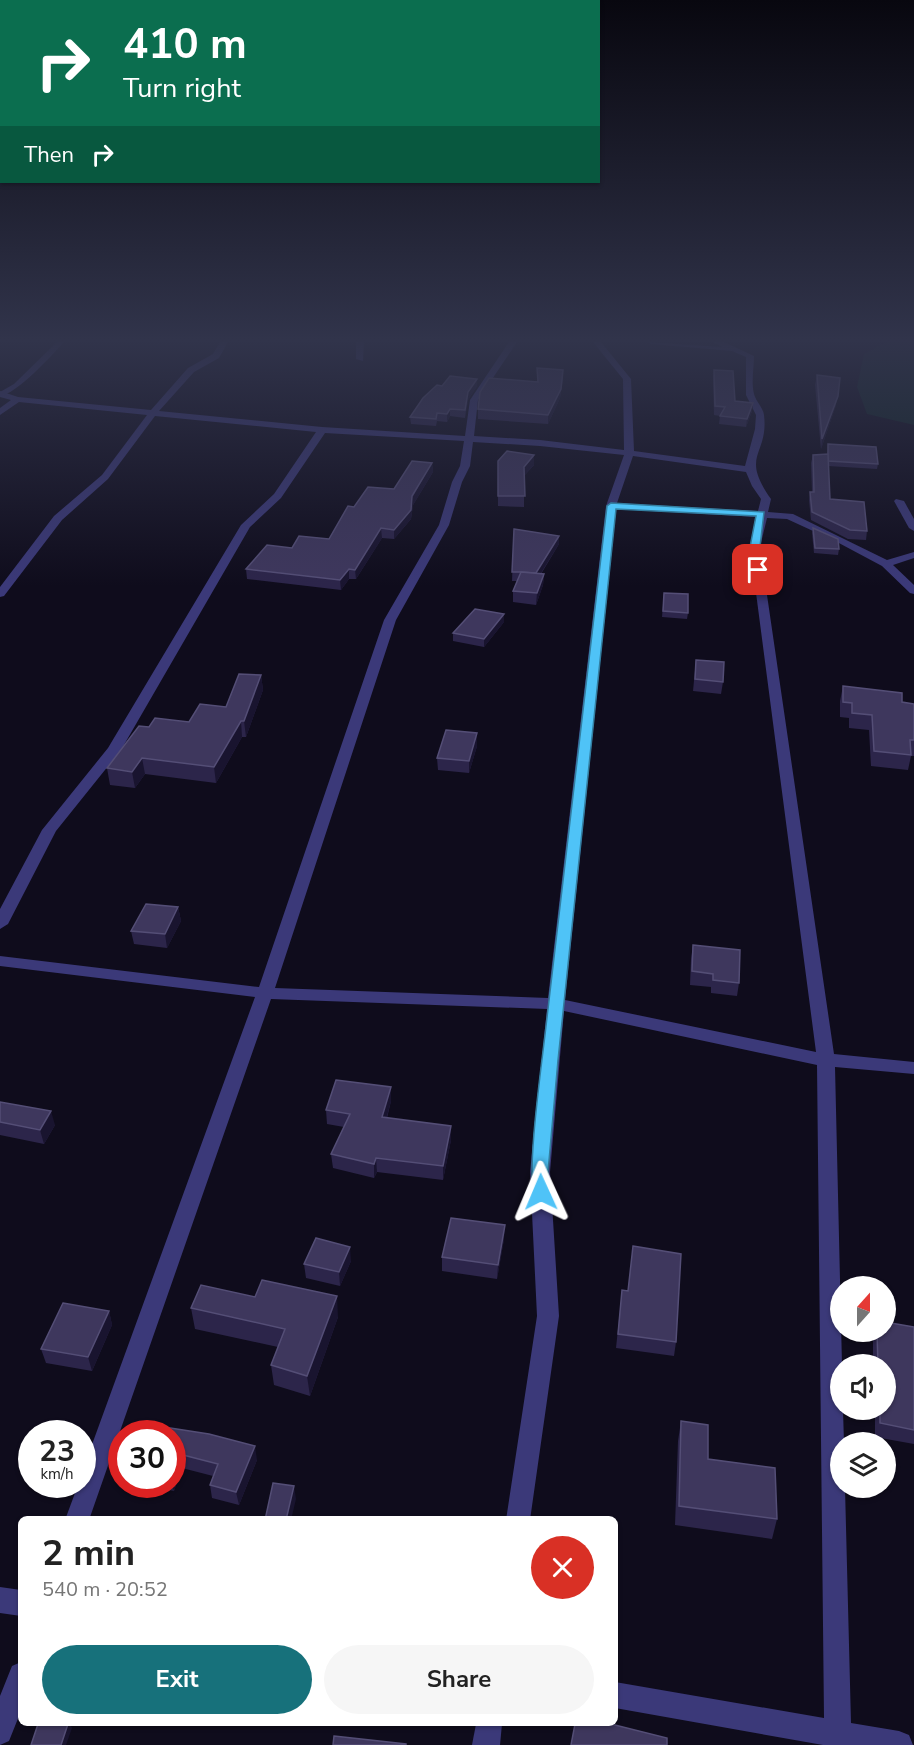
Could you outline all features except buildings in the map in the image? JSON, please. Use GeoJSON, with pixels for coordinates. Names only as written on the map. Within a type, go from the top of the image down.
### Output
{"type":"FeatureCollection","features":[{"type":"Feature","properties":{"kind":"street"},"geometry":{"type":"LineString","coordinates":[[0,594],[58,518],[105,477],[145,423]]}},
{"type":"Feature","properties":{"kind":"street"},"geometry":{"type":"LineString","coordinates":[[247,423],[467,438],[629,453],[748,469]]}},
{"type":"Feature","properties":{"kind":"street"},"geometry":{"type":"LineString","coordinates":[[78,1516],[265,993],[390,620],[444,525],[457,482],[465,466],[470,423]]}},
{"type":"Feature","properties":{"kind":"street"},"geometry":{"type":"LineString","coordinates":[[520,1516],[548,1316],[540,1172],[556,1004],[611,506],[629,453],[628,423]]}},
{"type":"Feature","properties":{"kind":"street"},"geometry":{"type":"LineString","coordinates":[[760,423],[748,469],[753,483],[766,499],[755,547],[826,1060],[837,1739]]}},
{"type":"Feature","properties":{"kind":"street"},"geometry":{"type":"LineString","coordinates":[[0,924],[49,830],[114,750],[246,525],[278,496],[322,430]]}},
{"type":"Feature","properties":{"kind":"street"},"geometry":{"type":"LineString","coordinates":[[899,501],[914,528]]}},
{"type":"Feature","properties":{"kind":"street"},"geometry":{"type":"LineString","coordinates":[[611,506],[789,516],[886,564],[914,591]]}},
{"type":"Feature","properties":{"kind":"street"},"geometry":{"type":"LineString","coordinates":[[886,564],[914,555]]}},
{"type":"Feature","properties":{"kind":"street"},"geometry":{"type":"LineString","coordinates":[[0,961],[265,993],[556,1004],[826,1060],[914,1068]]}},
{"type":"Feature","properties":{"kind":"street"},"geometry":{"type":"LineString","coordinates":[[0,1600],[18,1603]]}},
{"type":"Feature","properties":{"kind":"street"},"geometry":{"type":"LineString","coordinates":[[0,1732],[18,1683]]}},
{"type":"Feature","properties":{"kind":"street"},"geometry":{"type":"LineString","coordinates":[[618,1696],[837,1739],[899,1745]]}},
{"type":"Feature","properties":{"kind":"street"},"geometry":{"type":"LineString","coordinates":[[486,1745],[489,1726]]}},
{"type":"Feature","properties":{"kind":"route"},"geometry":{"type":"LineString","coordinates":[[541,1192],[540,1172],[558,980],[611,506],[761,514],[755,547],[758,570]]}}]}
